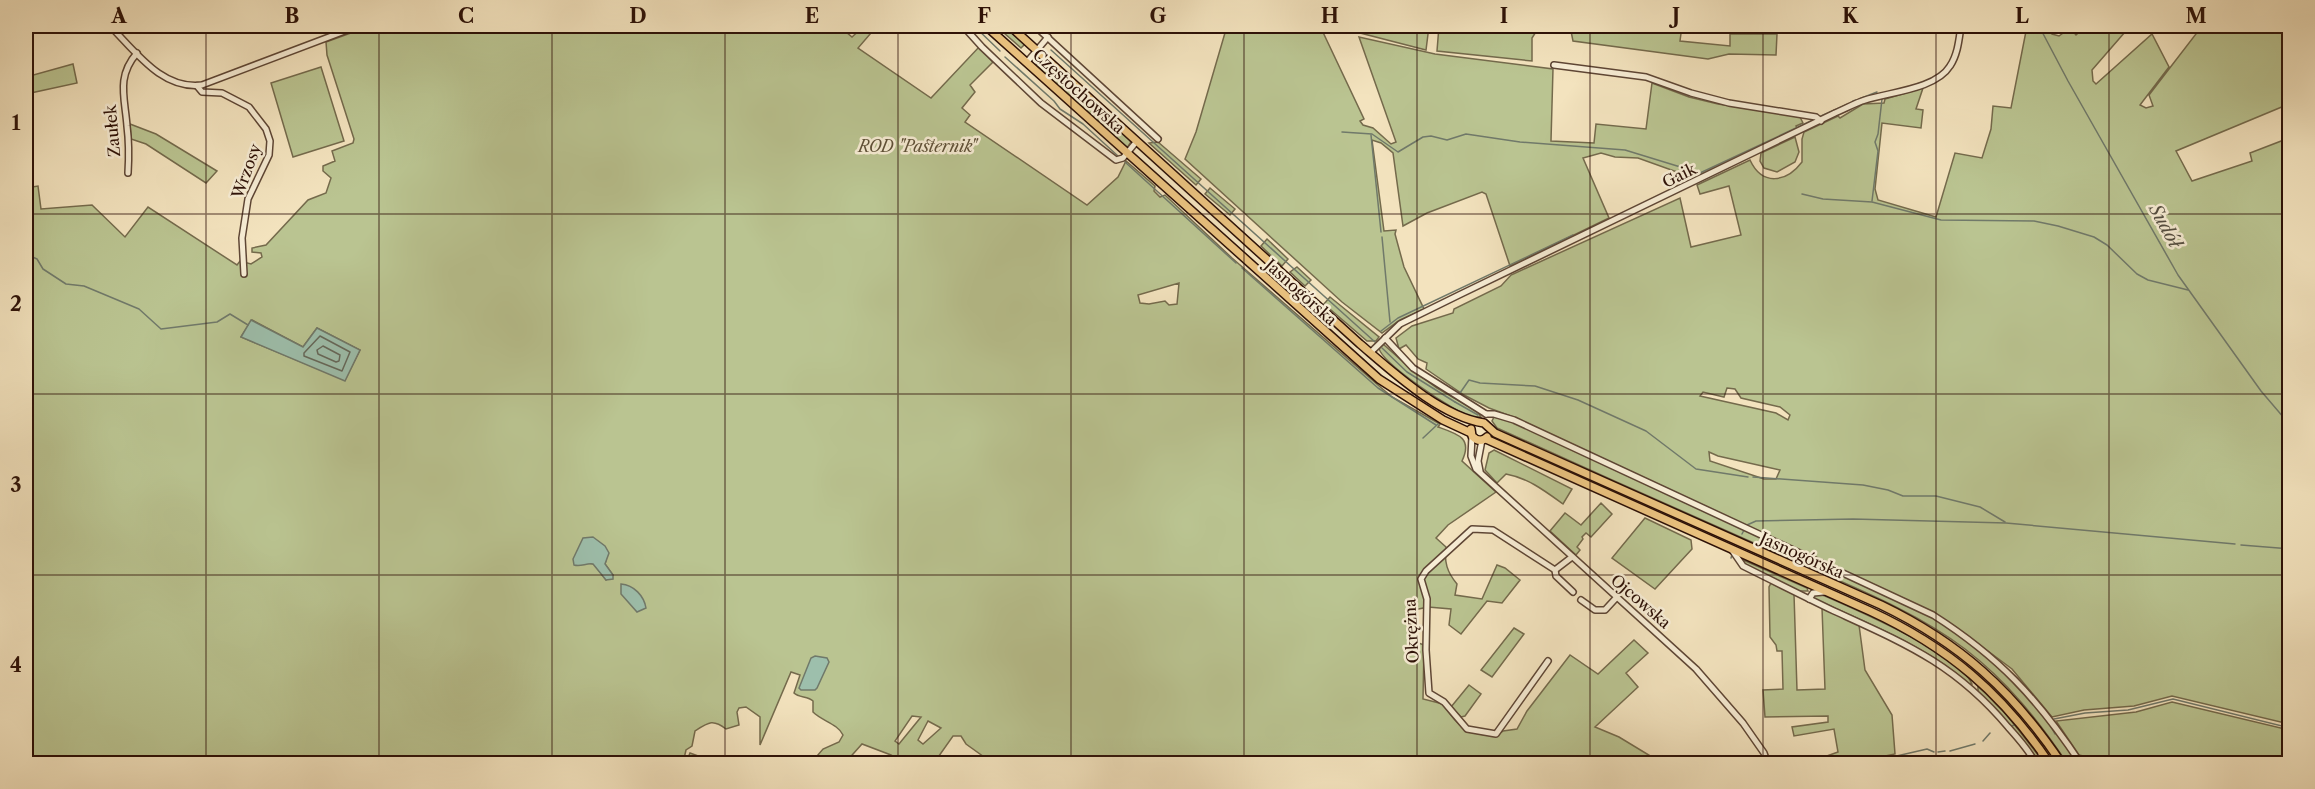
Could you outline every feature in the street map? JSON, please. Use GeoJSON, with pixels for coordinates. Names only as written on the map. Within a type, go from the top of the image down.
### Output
{"type":"FeatureCollection","features":[{"type":"Feature","properties":{"kind":"main road","name":"Częstochowska"},"geometry":{"type":"LineString","coordinates":[[986,26],[1127,153]]}},
{"type":"Feature","properties":{"kind":"main road","name":"Częstochowska"},"geometry":{"type":"LineString","coordinates":[[1010,26],[1137,141]]}},
{"type":"Feature","properties":{"kind":"main road","name":"Jasnogórska"},"geometry":{"type":"LineString","coordinates":[[1137,141],[1371,353],[1426,396],[1483,425],[1874,602],[1930,631],[1963,654],[2003,689],[2028,717],[2061,764]]}},
{"type":"Feature","properties":{"kind":"main road","name":"Jasnogórska"},"geometry":{"type":"LineString","coordinates":[[1127,153],[1379,379],[1443,420],[1484,440],[1731,548],[1909,630],[1968,670],[2011,711],[2050,764]]}},
{"type":"Feature","properties":{"kind":"main road"},"geometry":{"type":"LineString","coordinates":[[1245,260],[1256,249]]}},
{"type":"Feature","properties":{"kind":"main road"},"geometry":{"type":"LineString","coordinates":[[1472,434],[1472,427],[1483,425],[1484,440]]}},
{"type":"Feature","properties":{"kind":"street","name":"Wrzosy"},"geometry":{"type":"LineString","coordinates":[[110,26],[168,80],[183,86],[197,86],[205,93],[217,92],[230,96],[249,107],[266,129],[270,141],[269,155],[248,199],[242,238],[244,274]]}},
{"type":"Feature","properties":{"kind":"street"},"geometry":{"type":"LineString","coordinates":[[197,86],[358,26]]}},
{"type":"Feature","properties":{"kind":"street"},"geometry":{"type":"LineString","coordinates":[[963,26],[1020,83],[1064,121],[1116,160],[1123,158],[1137,141]]}},
{"type":"Feature","properties":{"kind":"street"},"geometry":{"type":"LineString","coordinates":[[1035,26],[1158,139]]}},
{"type":"Feature","properties":{"kind":"street","name":"Gaik"},"geometry":{"type":"LineString","coordinates":[[1371,353],[1400,324],[1409,319],[1862,101],[1924,84],[1940,76],[1953,60],[1961,26]]}},
{"type":"Feature","properties":{"kind":"street"},"geometry":{"type":"LineString","coordinates":[[1027,62],[1048,37]]}},
{"type":"Feature","properties":{"kind":"street","name":"Zaułek"},"geometry":{"type":"LineString","coordinates":[[128,173],[129,152],[123,84],[130,62],[137,53]]}},
{"type":"Feature","properties":{"kind":"street"},"geometry":{"type":"LineString","coordinates":[[1554,65],[1646,77],[1729,103],[1816,117],[1821,121]]}},
{"type":"Feature","properties":{"kind":"street"},"geometry":{"type":"LineString","coordinates":[[214,80],[217,92]]}},
{"type":"Feature","properties":{"kind":"street"},"geometry":{"type":"LineString","coordinates":[[1385,338],[1413,368],[1486,414],[1514,420],[1933,615],[1983,649],[2012,676],[2044,711],[2081,764]]}},
{"type":"Feature","properties":{"kind":"street"},"geometry":{"type":"LineString","coordinates":[[1483,425],[1486,414]]}},
{"type":"Feature","properties":{"kind":"street"},"geometry":{"type":"LineString","coordinates":[[1472,434],[1472,464],[1480,473]]}},
{"type":"Feature","properties":{"kind":"street"},"geometry":{"type":"LineString","coordinates":[[1480,473],[1478,461],[1484,440]]}},
{"type":"Feature","properties":{"kind":"street","name":"Ojcowska"},"geometry":{"type":"LineString","coordinates":[[1480,473],[1696,669],[1743,723],[1764,753],[1768,764]]}},
{"type":"Feature","properties":{"kind":"street","name":"Okrężna"},"geometry":{"type":"LineString","coordinates":[[1548,661],[1496,734],[1467,729],[1444,702],[1429,693],[1427,599],[1421,579],[1426,571],[1472,529],[1482,528],[1493,530],[1555,570],[1556,576],[1573,592]]}},
{"type":"Feature","properties":{"kind":"street"},"geometry":{"type":"LineString","coordinates":[[1731,548],[1743,566],[1809,599],[1884,632],[1935,660],[1974,691],[2006,724],[2036,764]]}},
{"type":"Feature","properties":{"kind":"street"},"geometry":{"type":"LineString","coordinates":[[1555,570],[1572,557]]}},
{"type":"Feature","properties":{"kind":"street"},"geometry":{"type":"LineString","coordinates":[[1809,599],[1813,592],[1828,592]]}},
{"type":"Feature","properties":{"kind":"street"},"geometry":{"type":"LineString","coordinates":[[1581,600],[1595,610],[1605,610],[1617,597]]}},
{"type":"Feature","properties":{"kind":"street"},"geometry":{"type":"LineString","coordinates":[[1968,670],[1975,682],[1974,691]]}},
{"type":"Feature","properties":{"kind":"street"},"geometry":{"type":"LineString","coordinates":[[2040,748],[2042,764]]}},
{"type":"Feature","properties":{"kind":"green space","name":"ROD \"Pasternik\""},"geometry":{"type":"Polygon","coordinates":[[[370,26],[844,26],[845,31],[852,37],[864,26],[877,26],[858,48],[931,98],[979,47],[993,62],[970,85],[975,92],[962,108],[970,115],[965,122],[1087,205],[1118,177],[1126,161],[1155,186],[1154,191],[1160,197],[1165,195],[1232,258],[1392,397],[1440,424],[1438,427],[1452,432],[1465,442],[1462,461],[1496,492],[1448,525],[1436,538],[1446,547],[1447,567],[1457,584],[1455,595],[1482,599],[1497,565],[1505,568],[1520,580],[1502,603],[1487,601],[1461,634],[1449,625],[1451,609],[1428,607],[1414,610],[1410,632],[1416,642],[1424,645],[1423,699],[1443,704],[1464,728],[1477,734],[1495,736],[1503,731],[1517,729],[1527,711],[1570,655],[1598,674],[1634,640],[1648,653],[1626,673],[1638,687],[1595,727],[1619,737],[1662,763],[994,764],[966,744],[961,736],[953,736],[934,763],[903,763],[891,755],[862,744],[845,763],[811,763],[823,749],[839,742],[843,735],[841,731],[813,712],[813,701],[794,693],[800,675],[791,672],[760,745],[760,717],[746,707],[739,708],[737,712],[739,725],[726,729],[711,723],[695,731],[692,746],[686,750],[683,763],[26,763],[26,188],[38,186],[41,209],[92,205],[125,237],[148,207],[237,265],[240,261],[251,264],[262,257],[261,253],[252,252],[252,248],[266,245],[308,200],[326,193],[331,178],[323,171],[323,166],[335,161],[332,151],[353,143],[354,139],[327,55],[326,42],[370,26]],[[1179,283],[1138,295],[1140,303],[1165,301],[1169,305],[1177,304],[1179,283]],[[252,320],[241,337],[345,380],[360,350],[317,328],[303,347],[252,320]],[[606,560],[588,563],[594,564],[606,580],[613,575],[605,564],[606,560]],[[912,716],[895,741],[899,744],[921,717],[912,716]],[[928,721],[918,740],[923,744],[941,728],[928,721]]]}},
{"type":"Feature","properties":{"kind":"green space"},"geometry":{"type":"Polygon","coordinates":[[[996,26],[1004,26],[1025,44],[1021,48],[996,26]]]}},
{"type":"Feature","properties":{"kind":"green space"},"geometry":{"type":"Polygon","coordinates":[[[1227,26],[1320,26],[1364,119],[1360,121],[1363,125],[1373,128],[1391,144],[1396,142],[1359,37],[1435,54],[1553,69],[1551,141],[1594,143],[1596,124],[1646,129],[1652,83],[1689,97],[1718,104],[1800,117],[1803,123],[1796,126],[1797,129],[1694,178],[1687,173],[1677,172],[1638,158],[1615,157],[1601,153],[1583,158],[1609,218],[1510,266],[1486,194],[1482,192],[1427,213],[1403,226],[1393,153],[1381,143],[1372,140],[1384,231],[1396,230],[1395,234],[1404,267],[1424,309],[1400,320],[1382,333],[1342,302],[1185,159],[1196,132],[1227,26]]]}},
{"type":"Feature","properties":{"kind":"green space"},"geometry":{"type":"Polygon","coordinates":[[[1333,26],[1429,26],[1426,50],[1333,26]]]}},
{"type":"Feature","properties":{"kind":"green space"},"geometry":{"type":"Polygon","coordinates":[[[1439,26],[1584,26],[1615,30],[1616,26],[1682,26],[1680,41],[1730,46],[1730,34],[1777,34],[1776,55],[1729,54],[1708,59],[1573,41],[1571,31],[1539,27],[1532,38],[1532,61],[1437,51],[1439,26]]]}},
{"type":"Feature","properties":{"kind":"green space"},"geometry":{"type":"Polygon","coordinates":[[[2027,26],[2046,26],[2052,34],[2059,36],[2070,28],[2076,35],[2086,26],[2124,26],[2125,32],[2092,70],[2093,81],[2096,84],[2152,34],[2169,67],[2140,105],[2146,108],[2153,106],[2149,95],[2196,34],[2186,26],[2207,28],[2209,26],[2289,26],[2289,104],[2176,151],[2192,181],[2252,161],[2250,153],[2289,138],[2289,724],[2172,696],[2134,706],[2084,710],[2052,717],[2012,669],[1953,625],[1930,611],[1516,418],[1489,408],[1464,395],[1426,369],[1427,363],[1418,359],[1406,345],[1399,349],[1396,338],[1412,326],[1453,313],[1454,309],[1501,286],[1511,275],[1680,198],[1691,247],[1741,235],[1729,186],[1700,194],[1697,185],[1750,160],[1761,174],[1768,178],[1775,179],[1789,174],[1802,162],[1804,132],[1838,116],[1840,118],[1863,104],[1884,103],[1885,99],[1923,88],[1916,109],[1923,110],[1921,128],[1882,123],[1875,189],[1878,200],[1936,217],[1955,153],[1982,158],[1991,129],[1993,106],[2011,108],[2027,26]],[[1727,388],[1724,397],[1703,392],[1700,396],[1776,413],[1788,420],[1790,415],[1780,407],[1741,398],[1735,389],[1727,388]],[[1709,452],[1710,461],[1764,479],[1776,479],[1780,470],[1718,456],[1709,452]]]}},
{"type":"Feature","properties":{"kind":"green space"},"geometry":{"type":"Polygon","coordinates":[[[1038,59],[1043,60],[1129,139],[1131,142],[1127,148],[1037,66],[1038,59]]]}},
{"type":"Feature","properties":{"kind":"green space"},"geometry":{"type":"Polygon","coordinates":[[[73,64],[77,83],[26,94],[26,77],[73,64]]]}},
{"type":"Feature","properties":{"kind":"green space"},"geometry":{"type":"Polygon","coordinates":[[[321,67],[344,141],[293,157],[271,83],[321,67]]]}},
{"type":"Feature","properties":{"kind":"green space"},"geometry":{"type":"Polygon","coordinates":[[[130,124],[156,134],[217,171],[206,183],[146,144],[131,139],[130,124]]]}},
{"type":"Feature","properties":{"kind":"green space"},"geometry":{"type":"Polygon","coordinates":[[[1795,137],[1799,152],[1795,162],[1777,172],[1764,168],[1760,161],[1761,153],[1795,137]]]}},
{"type":"Feature","properties":{"kind":"green space"},"geometry":{"type":"Polygon","coordinates":[[[1158,142],[1201,179],[1196,185],[1149,143],[1158,142]]]}},
{"type":"Feature","properties":{"kind":"green space"},"geometry":{"type":"Polygon","coordinates":[[[1210,188],[1235,209],[1230,215],[1205,194],[1210,188]]]}},
{"type":"Feature","properties":{"kind":"green space"},"geometry":{"type":"Polygon","coordinates":[[[1267,239],[1288,259],[1282,266],[1261,246],[1267,239]]]}},
{"type":"Feature","properties":{"kind":"green space"},"geometry":{"type":"Polygon","coordinates":[[[1297,267],[1311,280],[1305,286],[1290,272],[1297,267]]]}},
{"type":"Feature","properties":{"kind":"green space"},"geometry":{"type":"Polygon","coordinates":[[[1330,297],[1379,337],[1376,341],[1367,341],[1324,304],[1330,297]]]}},
{"type":"Feature","properties":{"kind":"green space"},"geometry":{"type":"Polygon","coordinates":[[[1383,344],[1410,368],[1437,388],[1477,411],[1481,417],[1471,417],[1463,413],[1435,397],[1405,375],[1383,355],[1379,348],[1383,344]]]}},
{"type":"Feature","properties":{"kind":"green space"},"geometry":{"type":"Polygon","coordinates":[[[1494,417],[1512,421],[1907,603],[1951,629],[1982,652],[2017,683],[2078,763],[2067,763],[2033,716],[1995,674],[1944,634],[1854,587],[1497,428],[1492,421],[1494,417]]]}},
{"type":"Feature","properties":{"kind":"green space"},"geometry":{"type":"Polygon","coordinates":[[[1494,450],[1572,489],[1563,504],[1536,486],[1514,476],[1506,474],[1497,483],[1485,470],[1489,453],[1494,450]]]}},
{"type":"Feature","properties":{"kind":"green space"},"geometry":{"type":"Polygon","coordinates":[[[1601,503],[1612,514],[1591,537],[1586,533],[1582,537],[1577,547],[1580,550],[1576,555],[1550,531],[1565,513],[1581,525],[1601,503]]]}},
{"type":"Feature","properties":{"kind":"green space"},"geometry":{"type":"Polygon","coordinates":[[[1645,518],[1691,540],[1692,549],[1655,589],[1612,558],[1645,518]]]}},
{"type":"Feature","properties":{"kind":"green space"},"geometry":{"type":"Polygon","coordinates":[[[1743,560],[1807,588],[1808,591],[1799,591],[1746,566],[1743,560]]]}},
{"type":"Feature","properties":{"kind":"green space"},"geometry":{"type":"Polygon","coordinates":[[[1771,583],[1794,594],[1797,690],[1825,689],[1822,608],[1859,625],[1865,670],[1892,715],[1895,754],[1871,759],[1870,763],[1825,763],[1824,757],[1838,752],[1834,729],[1794,736],[1792,727],[1828,722],[1828,716],[1765,717],[1763,690],[1783,689],[1782,651],[1777,651],[1770,637],[1769,587],[1771,583]]]}},
{"type":"Feature","properties":{"kind":"green space"},"geometry":{"type":"Polygon","coordinates":[[[1813,594],[1820,594],[1856,610],[1927,646],[1948,659],[1963,672],[1972,684],[1915,647],[1812,598],[1813,594]]]}},
{"type":"Feature","properties":{"kind":"green space"},"geometry":{"type":"Polygon","coordinates":[[[1514,628],[1524,634],[1492,677],[1481,670],[1514,628]]]}},
{"type":"Feature","properties":{"kind":"green space"},"geometry":{"type":"Polygon","coordinates":[[[1469,685],[1481,694],[1465,716],[1461,717],[1451,707],[1469,685]]]}},
{"type":"Feature","properties":{"kind":"green space"},"geometry":{"type":"Polygon","coordinates":[[[1978,685],[2006,714],[2038,755],[2040,763],[1997,710],[1978,693],[1978,685]]]}},
{"type":"Feature","properties":{"kind":"green space"},"geometry":{"type":"Polygon","coordinates":[[[2172,702],[2289,730],[2289,763],[2094,763],[2087,757],[2079,755],[2056,721],[2136,712],[2172,702]]]}},
{"type":"Feature","properties":{"kind":"green space"},"geometry":{"type":"Polygon","coordinates":[[[690,753],[717,763],[686,763],[690,753]]]}},
{"type":"Feature","properties":{"kind":"water"},"geometry":{"type":"Polygon","coordinates":[[[251,320],[303,347],[317,328],[360,350],[345,381],[241,337],[251,320]]]}},
{"type":"Feature","properties":{"kind":"water"},"geometry":{"type":"Polygon","coordinates":[[[593,537],[605,546],[609,553],[605,564],[613,575],[613,579],[606,580],[593,564],[574,565],[573,559],[583,538],[593,537]]]}},
{"type":"Feature","properties":{"kind":"water"},"geometry":{"type":"Polygon","coordinates":[[[621,584],[630,586],[638,592],[646,608],[637,612],[621,594],[621,584]]]}},
{"type":"Feature","properties":{"kind":"water"},"geometry":{"type":"Polygon","coordinates":[[[815,656],[827,658],[829,662],[815,690],[801,690],[799,688],[811,658],[815,656]]]}},
{"type":"Feature","properties":{"kind":"waterway"},"geometry":{"type":"LineString","coordinates":[[974,26],[1000,51]]}},
{"type":"Feature","properties":{"kind":"waterway","name":"Sudół"},"geometry":{"type":"LineString","coordinates":[[2039,26],[2178,275],[2261,391],[2290,425]]}},
{"type":"Feature","properties":{"kind":"waterway"},"geometry":{"type":"LineString","coordinates":[[1051,50],[1375,342]]}},
{"type":"Feature","properties":{"kind":"waterway"},"geometry":{"type":"LineString","coordinates":[[1005,57],[1060,109],[1083,124],[1118,156]]}},
{"type":"Feature","properties":{"kind":"waterway"},"geometry":{"type":"LineString","coordinates":[[1859,99],[1877,92]]}},
{"type":"Feature","properties":{"kind":"waterway"},"geometry":{"type":"LineString","coordinates":[[1872,201],[1878,151],[1875,142],[1882,99]]}},
{"type":"Feature","properties":{"kind":"waterway"},"geometry":{"type":"LineString","coordinates":[[1821,116],[1848,104]]}},
{"type":"Feature","properties":{"kind":"waterway"},"geometry":{"type":"LineString","coordinates":[[1342,132],[1372,134],[1398,152],[1423,137],[1431,136],[1447,140],[1466,134],[1520,142],[1625,150],[1700,173],[1813,120]]}},
{"type":"Feature","properties":{"kind":"waterway"},"geometry":{"type":"LineString","coordinates":[[1371,135],[1381,232]]}},
{"type":"Feature","properties":{"kind":"waterway"},"geometry":{"type":"LineString","coordinates":[[1125,162],[1236,263]]}},
{"type":"Feature","properties":{"kind":"waterway"},"geometry":{"type":"LineString","coordinates":[[1802,194],[1823,199],[1872,202],[1941,220],[2034,221],[2058,226],[2094,237],[2107,245],[2137,274],[2148,280],[2188,290]]}},
{"type":"Feature","properties":{"kind":"waterway"},"geometry":{"type":"LineString","coordinates":[[1381,331],[1398,318],[1573,235]]}},
{"type":"Feature","properties":{"kind":"waterway"},"geometry":{"type":"LineString","coordinates":[[1382,237],[1390,322]]}},
{"type":"Feature","properties":{"kind":"waterway"},"geometry":{"type":"LineString","coordinates":[[26,254],[37,259],[43,269],[66,284],[84,286],[139,309],[161,329],[217,322],[230,314],[248,325]]}},
{"type":"Feature","properties":{"kind":"waterway"},"geometry":{"type":"LineString","coordinates":[[1242,268],[1378,388],[1436,425]]}},
{"type":"Feature","properties":{"kind":"waterway"},"geometry":{"type":"LineString","coordinates":[[1382,348],[1407,372],[1455,402]]}},
{"type":"Feature","properties":{"kind":"waterway"},"geometry":{"type":"LineString","coordinates":[[1460,393],[1469,380],[1480,383],[1535,386],[1578,400],[1646,431],[1696,469],[1748,477]]}},
{"type":"Feature","properties":{"kind":"waterway"},"geometry":{"type":"LineString","coordinates":[[1455,402],[1478,415]]}},
{"type":"Feature","properties":{"kind":"waterway"},"geometry":{"type":"LineString","coordinates":[[1423,438],[1438,424]]}},
{"type":"Feature","properties":{"kind":"waterway"},"geometry":{"type":"LineString","coordinates":[[1753,477],[1863,485],[1888,490],[1903,496],[1936,496],[1980,507],[2005,522]]}},
{"type":"Feature","properties":{"kind":"waterway"},"geometry":{"type":"LineString","coordinates":[[1747,525],[1756,521],[1853,519],[2006,523],[2235,544]]}},
{"type":"Feature","properties":{"kind":"waterway"},"geometry":{"type":"LineString","coordinates":[[1742,534],[1744,530]]}},
{"type":"Feature","properties":{"kind":"waterway"},"geometry":{"type":"LineString","coordinates":[[2241,545],[2290,549]]}},
{"type":"Feature","properties":{"kind":"waterway"},"geometry":{"type":"LineString","coordinates":[[2054,719],[2085,713],[2128,710],[2173,699],[2290,728]]}},
{"type":"Feature","properties":{"kind":"waterway"},"geometry":{"type":"LineString","coordinates":[[2047,720],[2055,734]]}},
{"type":"Feature","properties":{"kind":"waterway"},"geometry":{"type":"LineString","coordinates":[[2011,726],[2015,725]]}},
{"type":"Feature","properties":{"kind":"waterway"},"geometry":{"type":"LineString","coordinates":[[1983,741],[1990,733]]}},
{"type":"Feature","properties":{"kind":"waterway"},"geometry":{"type":"LineString","coordinates":[[1950,751],[1975,744]]}},
{"type":"Feature","properties":{"kind":"waterway"},"geometry":{"type":"LineString","coordinates":[[1862,764],[1927,749],[1934,752]]}},
{"type":"Feature","properties":{"kind":"waterway"},"geometry":{"type":"LineString","coordinates":[[1938,752],[1945,751]]}}]}
